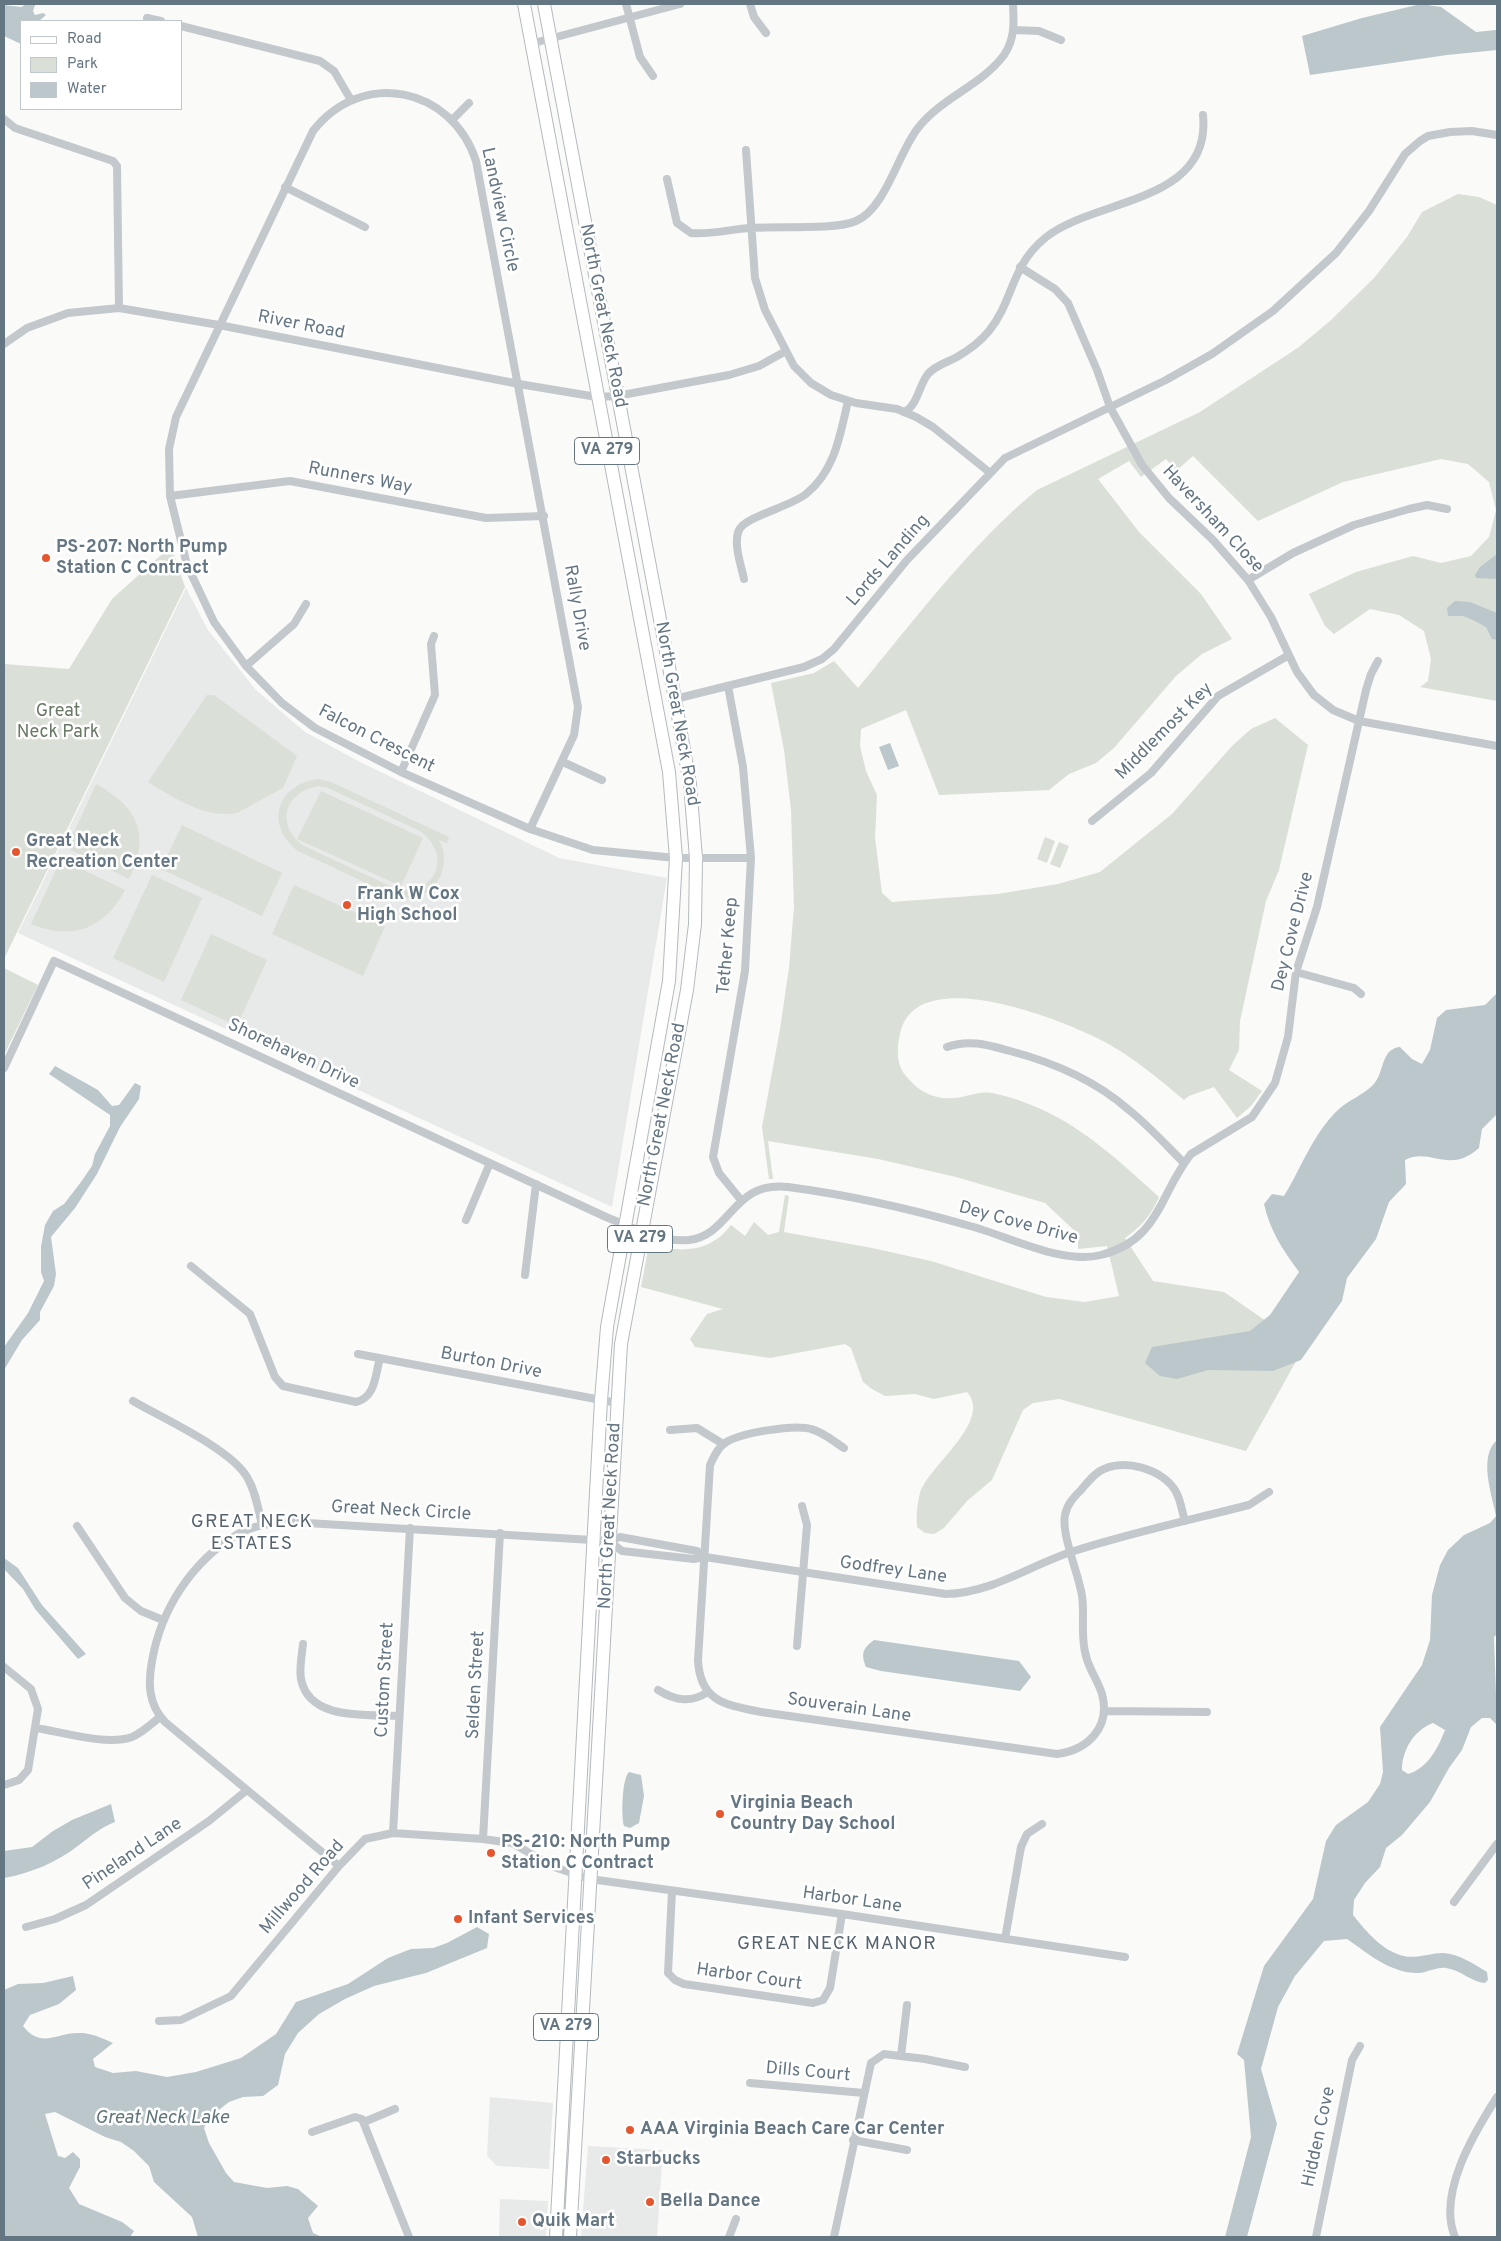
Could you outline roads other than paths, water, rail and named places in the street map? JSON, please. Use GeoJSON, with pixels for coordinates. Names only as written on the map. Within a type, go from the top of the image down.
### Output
{"type":"FeatureCollection","features":[{"type":"Feature","properties":{"kind":"main road","name":"North Great Neck Road"},"geometry":{"type":"LineString","coordinates":[[524,4],[530,44],[669,772],[676,858],[668,980],[607,1328],[601,1400],[556,2237]]}},
{"type":"Feature","properties":{"kind":"main road","name":"North Great Neck Road"},"geometry":{"type":"LineString","coordinates":[[544,4],[675,699],[690,784],[696,858],[695,924],[687,990],[621,1344],[570,2237]]}},
{"type":"Feature","properties":{"kind":"street"},"geometry":{"type":"LineString","coordinates":[[626,4],[640,57],[653,76]]}},
{"type":"Feature","properties":{"kind":"street"},"geometry":{"type":"LineString","coordinates":[[530,44],[680,4]]}},
{"type":"Feature","properties":{"kind":"street"},"geometry":{"type":"LineString","coordinates":[[750,4],[754,17],[766,33]]}},
{"type":"Feature","properties":{"kind":"street"},"geometry":{"type":"LineString","coordinates":[[667,179],[676,217],[686,231],[698,234],[750,228],[841,225],[864,217],[875,206],[918,127],[998,61],[1009,46],[1014,30],[1013,4]]}},
{"type":"Feature","properties":{"kind":"street"},"geometry":{"type":"LineString","coordinates":[[146,18],[156,20]]}},
{"type":"Feature","properties":{"kind":"street"},"geometry":{"type":"LineString","coordinates":[[182,26],[320,61],[334,71],[351,100]]}},
{"type":"Feature","properties":{"kind":"street"},"geometry":{"type":"LineString","coordinates":[[1014,30],[1039,31],[1061,40]]}},
{"type":"Feature","properties":{"kind":"street","name":"Landview Circle"},"geometry":{"type":"LineString","coordinates":[[218,325],[313,131],[328,114],[351,100],[373,94],[401,94],[426,101],[452,120],[467,139],[476,161],[519,384]]}},
{"type":"Feature","properties":{"kind":"street"},"geometry":{"type":"LineString","coordinates":[[452,120],[469,103]]}},
{"type":"Feature","properties":{"kind":"street"},"geometry":{"type":"LineString","coordinates":[[904,412],[910,407],[922,382],[933,369],[968,350],[988,332],[1000,315],[1020,267],[1036,246],[1055,231],[1077,220],[1142,197],[1170,183],[1198,152],[1203,134],[1203,115]]}},
{"type":"Feature","properties":{"kind":"street"},"geometry":{"type":"LineString","coordinates":[[4,119],[15,128],[113,161],[117,166],[119,308]]}},
{"type":"Feature","properties":{"kind":"street"},"geometry":{"type":"LineString","coordinates":[[1110,407],[1166,380],[1212,354],[1251,327],[1297,291],[1351,236],[1405,154],[1420,141],[1428,136],[1450,132],[1497,135]]}},
{"type":"Feature","properties":{"kind":"street"},"geometry":{"type":"LineString","coordinates":[[746,150],[753,266],[759,294],[768,318],[794,366],[810,383],[831,395],[848,401],[884,406],[904,412],[928,424],[990,472]]}},
{"type":"Feature","properties":{"kind":"street"},"geometry":{"type":"LineString","coordinates":[[285,187],[366,227]]}},
{"type":"Feature","properties":{"kind":"street","name":"Haversham Close"},"geometry":{"type":"LineString","coordinates":[[1020,267],[1055,289],[1068,303],[1098,370],[1110,407],[1133,451],[1154,481],[1224,552],[1248,580],[1271,617],[1297,672],[1314,695],[1333,710],[1359,721],[1497,746]]}},
{"type":"Feature","properties":{"kind":"street","name":"River Road"},"geometry":{"type":"LineString","coordinates":[[4,344],[27,328],[68,313],[119,308],[597,397],[618,396],[745,371],[786,351]]}},
{"type":"Feature","properties":{"kind":"street","name":"Falcon Crescent"},"geometry":{"type":"LineString","coordinates":[[218,325],[176,417],[169,449],[170,496],[187,565],[214,622],[246,666],[282,703],[315,728],[401,772],[530,830],[593,850],[676,858],[751,858]]}},
{"type":"Feature","properties":{"kind":"street","name":"Rally Drive"},"geometry":{"type":"LineString","coordinates":[[519,384],[578,707],[574,735],[530,830]]}},
{"type":"Feature","properties":{"kind":"street"},"geometry":{"type":"LineString","coordinates":[[744,579],[737,539],[739,530],[750,518],[773,512],[798,500],[817,483],[836,450],[848,401]]}},
{"type":"Feature","properties":{"kind":"street","name":"Lords Landing"},"geometry":{"type":"LineString","coordinates":[[675,699],[804,668],[827,656],[908,560],[990,472],[1016,451],[1110,407]]}},
{"type":"Feature","properties":{"kind":"street","name":"Runners Way"},"geometry":{"type":"LineString","coordinates":[[170,496],[290,481],[486,518],[544,516]]}},
{"type":"Feature","properties":{"kind":"street"},"geometry":{"type":"LineString","coordinates":[[1248,580],[1293,553],[1354,525],[1428,505],[1448,509]]}},
{"type":"Feature","properties":{"kind":"street"},"geometry":{"type":"LineString","coordinates":[[246,666],[294,624],[306,604]]}},
{"type":"Feature","properties":{"kind":"street"},"geometry":{"type":"LineString","coordinates":[[401,772],[435,695],[431,644],[434,636]]}},
{"type":"Feature","properties":{"kind":"street","name":"Middlemost Key"},"geometry":{"type":"LineString","coordinates":[[1092,821],[1152,773],[1218,696],[1289,655]]}},
{"type":"Feature","properties":{"kind":"street","name":"Dey Cove Drive"},"geometry":{"type":"LineString","coordinates":[[626,1225],[641,1231],[680,1240],[696,1238],[711,1232],[740,1200],[767,1188],[788,1187],[880,1204],[961,1223],[1068,1256],[1091,1257],[1119,1249],[1138,1238],[1158,1214],[1184,1163],[1201,1147],[1252,1117],[1276,1083],[1288,1037],[1296,972],[1317,908],[1359,721],[1371,674],[1378,661]]}},
{"type":"Feature","properties":{"kind":"street","name":"Tether Keep"},"geometry":{"type":"LineString","coordinates":[[728,686],[743,767],[751,858],[745,971],[713,1148],[713,1157],[719,1173],[740,1200]]}},
{"type":"Feature","properties":{"kind":"street"},"geometry":{"type":"LineString","coordinates":[[563,762],[602,780]]}},
{"type":"Feature","properties":{"kind":"street","name":"Shorehaven Drive"},"geometry":{"type":"LineString","coordinates":[[4,1068],[54,961],[626,1225]]}},
{"type":"Feature","properties":{"kind":"street"},"geometry":{"type":"LineString","coordinates":[[1296,972],[1354,988],[1361,994]]}},
{"type":"Feature","properties":{"kind":"street"},"geometry":{"type":"LineString","coordinates":[[947,1047],[961,1042],[983,1044],[1039,1059],[1079,1076],[1128,1108],[1184,1163]]}},
{"type":"Feature","properties":{"kind":"street"},"geometry":{"type":"LineString","coordinates":[[466,1220],[490,1163]]}},
{"type":"Feature","properties":{"kind":"street"},"geometry":{"type":"LineString","coordinates":[[525,1275],[536,1184]]}},
{"type":"Feature","properties":{"kind":"street"},"geometry":{"type":"LineString","coordinates":[[191,1266],[250,1314],[275,1377],[283,1386],[356,1402],[361,1401],[367,1398],[372,1391],[380,1358]]}},
{"type":"Feature","properties":{"kind":"street","name":"Burton Drive"},"geometry":{"type":"LineString","coordinates":[[358,1354],[617,1403]]}},
{"type":"Feature","properties":{"kind":"street"},"geometry":{"type":"LineString","coordinates":[[133,1401],[233,1461],[244,1472],[252,1486],[262,1525]]}},
{"type":"Feature","properties":{"kind":"street"},"geometry":{"type":"LineString","coordinates":[[670,1430],[697,1428],[723,1444]]}},
{"type":"Feature","properties":{"kind":"street"},"geometry":{"type":"LineString","coordinates":[[658,1690],[672,1697],[689,1700],[708,1692],[700,1677],[698,1660],[710,1466],[715,1454],[723,1444],[742,1435],[797,1428],[821,1432],[844,1448]]}},
{"type":"Feature","properties":{"kind":"street"},"geometry":{"type":"LineString","coordinates":[[1185,1521],[1177,1493],[1167,1481],[1158,1474],[1133,1467],[1113,1465],[1093,1476],[1070,1502],[1066,1510],[1064,1524],[1082,1595],[1085,1654],[1102,1693],[1104,1711],[1207,1712]]}},
{"type":"Feature","properties":{"kind":"street","name":"Godfrey Lane"},"geometry":{"type":"LineString","coordinates":[[609,1540],[622,1550],[694,1559],[705,1557],[803,1574],[946,1594],[964,1594],[986,1587],[1071,1552],[1248,1506],[1270,1492]]}},
{"type":"Feature","properties":{"kind":"street"},"geometry":{"type":"LineString","coordinates":[[797,1646],[807,1525],[802,1506]]}},
{"type":"Feature","properties":{"kind":"street","name":"Great Neck Circle"},"geometry":{"type":"LineString","coordinates":[[339,1866],[160,1717],[152,1701],[149,1683],[153,1654],[163,1620],[174,1600],[200,1564],[239,1533],[262,1525],[290,1522],[594,1540]]}},
{"type":"Feature","properties":{"kind":"street"},"geometry":{"type":"LineString","coordinates":[[77,1526],[125,1598],[141,1611],[163,1620]]}},
{"type":"Feature","properties":{"kind":"street","name":"Custom Street"},"geometry":{"type":"LineString","coordinates":[[393,1833],[410,1528]]}},
{"type":"Feature","properties":{"kind":"street","name":"Selden Street"},"geometry":{"type":"LineString","coordinates":[[483,1839],[500,1533]]}},
{"type":"Feature","properties":{"kind":"street","name":"Godfrey Lane"},"geometry":{"type":"LineString","coordinates":[[594,1540],[609,1540],[620,1536],[647,1540],[697,1551],[705,1557]]}},
{"type":"Feature","properties":{"kind":"street"},"geometry":{"type":"LineString","coordinates":[[303,1644],[301,1680],[308,1695],[319,1706],[337,1712],[399,1716]]}},
{"type":"Feature","properties":{"kind":"street"},"geometry":{"type":"LineString","coordinates":[[4,1667],[26,1684],[35,1695],[38,1709],[28,1770],[19,1780],[4,1785]]}},
{"type":"Feature","properties":{"kind":"street","name":"Souverain Lane"},"geometry":{"type":"LineString","coordinates":[[708,1692],[718,1702],[761,1712],[1057,1754],[1070,1752],[1090,1742],[1101,1726],[1104,1711]]}},
{"type":"Feature","properties":{"kind":"street"},"geometry":{"type":"LineString","coordinates":[[36,1728],[106,1739],[121,1739],[139,1733],[160,1717]]}},
{"type":"Feature","properties":{"kind":"street","name":"Pineland Lane"},"geometry":{"type":"LineString","coordinates":[[26,1927],[55,1919],[86,1905],[209,1821],[247,1790]]}},
{"type":"Feature","properties":{"kind":"street"},"geometry":{"type":"LineString","coordinates":[[1005,1939],[1021,1847],[1027,1834],[1042,1824]]}},
{"type":"Feature","properties":{"kind":"street","name":"Millwood Road"},"geometry":{"type":"LineString","coordinates":[[159,2021],[181,2020],[231,1996],[339,1866],[365,1839],[393,1833],[483,1839],[512,1843],[554,1867],[575,1874]]}},
{"type":"Feature","properties":{"kind":"street"},"geometry":{"type":"LineString","coordinates":[[1454,1902],[1497,1844]]}},
{"type":"Feature","properties":{"kind":"street","name":"Harbor Lane"},"geometry":{"type":"LineString","coordinates":[[575,1874],[590,1879],[842,1914],[1126,1957]]}},
{"type":"Feature","properties":{"kind":"street","name":"Harbor Court"},"geometry":{"type":"LineString","coordinates":[[672,1891],[668,1972],[675,1980],[684,1984],[745,1994],[813,2003],[823,2000],[832,1983],[842,1914]]}},
{"type":"Feature","properties":{"kind":"street"},"geometry":{"type":"LineString","coordinates":[[901,2056],[908,2005]]}},
{"type":"Feature","properties":{"kind":"street","name":"Hidden Cove"},"geometry":{"type":"LineString","coordinates":[[1316,2237],[1352,2060],[1360,2046]]}},
{"type":"Feature","properties":{"kind":"street"},"geometry":{"type":"LineString","coordinates":[[834,2237],[870,2063],[884,2054],[965,2067]]}},
{"type":"Feature","properties":{"kind":"street","name":"Dills Court"},"geometry":{"type":"LineString","coordinates":[[750,2083],[864,2093]]}},
{"type":"Feature","properties":{"kind":"street"},"geometry":{"type":"LineString","coordinates":[[1455,2237],[1450,2211],[1453,2186],[1473,2140],[1497,2097]]}},
{"type":"Feature","properties":{"kind":"street"},"geometry":{"type":"LineString","coordinates":[[364,2122],[395,2109]]}},
{"type":"Feature","properties":{"kind":"street"},"geometry":{"type":"LineString","coordinates":[[312,2132],[355,2117],[364,2122],[409,2237]]}},
{"type":"Feature","properties":{"kind":"street"},"geometry":{"type":"LineString","coordinates":[[853,2140],[907,2150]]}},
{"type":"Feature","properties":{"kind":"street"},"geometry":{"type":"LineString","coordinates":[[728,2237],[736,2219]]}},
{"type":"Feature","properties":{"kind":"water"},"geometry":{"type":"Polygon","coordinates":[[[27,4],[35,5],[33,11],[35,15],[43,13],[46,15],[40,20],[20,20],[20,44],[4,36],[4,5],[21,7],[27,4]]]}},
{"type":"Feature","properties":{"kind":"water"},"geometry":{"type":"Polygon","coordinates":[[[1421,4],[1441,7],[1476,32],[1496,30],[1497,50],[1447,55],[1310,75],[1302,36],[1362,18],[1421,4]]]}},
{"type":"Feature","properties":{"kind":"water"},"geometry":{"type":"Polygon","coordinates":[[[1497,554],[1497,579],[1476,578],[1475,575],[1480,567],[1497,554]]]}},
{"type":"Feature","properties":{"kind":"water"},"geometry":{"type":"Polygon","coordinates":[[[1455,601],[1470,602],[1497,613],[1497,640],[1492,639],[1486,627],[1473,620],[1463,616],[1448,616],[1447,608],[1455,601]]]}},
{"type":"Feature","properties":{"kind":"water"},"geometry":{"type":"Polygon","coordinates":[[[890,743],[899,766],[888,770],[879,747],[890,743]]]}},
{"type":"Feature","properties":{"kind":"water"},"geometry":{"type":"Polygon","coordinates":[[[1497,993],[1497,1114],[1482,1129],[1479,1148],[1468,1156],[1458,1159],[1449,1160],[1423,1156],[1405,1160],[1406,1184],[1389,1202],[1376,1239],[1347,1278],[1342,1301],[1301,1360],[1273,1371],[1208,1370],[1177,1379],[1160,1376],[1145,1363],[1152,1347],[1250,1331],[1270,1315],[1299,1272],[1278,1240],[1264,1204],[1272,1194],[1284,1196],[1315,1139],[1330,1118],[1339,1109],[1373,1085],[1389,1052],[1400,1047],[1412,1059],[1422,1064],[1430,1050],[1437,1018],[1446,1010],[1485,1005],[1497,993]]]}},
{"type":"Feature","properties":{"kind":"water"},"geometry":{"type":"Polygon","coordinates":[[[55,1066],[98,1090],[112,1106],[119,1105],[135,1083],[141,1086],[139,1099],[120,1127],[97,1174],[75,1208],[51,1237],[56,1274],[54,1286],[40,1312],[40,1320],[22,1340],[4,1370],[4,1347],[28,1313],[44,1281],[41,1272],[41,1247],[45,1225],[53,1211],[64,1204],[92,1166],[95,1154],[110,1126],[110,1115],[49,1074],[55,1066]]]}},
{"type":"Feature","properties":{"kind":"water"},"geometry":{"type":"Polygon","coordinates":[[[1497,1440],[1497,1634],[1494,1637],[1497,1725],[1490,1718],[1482,1718],[1471,1727],[1462,1750],[1449,1768],[1430,1802],[1402,1835],[1386,1848],[1380,1867],[1365,1883],[1354,1900],[1353,1915],[1376,1940],[1396,1954],[1409,1957],[1443,1953],[1455,1955],[1487,1972],[1488,1980],[1485,1983],[1480,1982],[1446,1968],[1420,1973],[1399,1970],[1372,1957],[1347,1939],[1324,1941],[1295,1976],[1278,2007],[1261,2069],[1277,2124],[1247,2237],[1225,2237],[1251,2137],[1244,2060],[1237,2054],[1264,1966],[1313,1899],[1326,1841],[1336,1825],[1368,1802],[1380,1784],[1383,1772],[1380,1727],[1422,1665],[1430,1640],[1432,1595],[1440,1565],[1448,1550],[1464,1535],[1490,1523],[1496,1516],[1487,1466],[1491,1447],[1497,1440]],[[1433,1723],[1420,1730],[1407,1748],[1402,1770],[1408,1774],[1427,1762],[1439,1744],[1445,1730],[1433,1723]]]}},
{"type":"Feature","properties":{"kind":"water"},"geometry":{"type":"Polygon","coordinates":[[[4,1558],[18,1568],[42,1605],[86,1654],[78,1659],[35,1609],[23,1589],[4,1569],[4,1558]]]}},
{"type":"Feature","properties":{"kind":"water"},"geometry":{"type":"Polygon","coordinates":[[[874,1640],[1019,1661],[1031,1677],[1020,1691],[881,1671],[866,1667],[863,1659],[865,1649],[874,1640]]]}},
{"type":"Feature","properties":{"kind":"water"},"geometry":{"type":"Polygon","coordinates":[[[629,1772],[641,1775],[644,1796],[639,1823],[630,1828],[624,1826],[623,1815],[624,1789],[629,1772]]]}},
{"type":"Feature","properties":{"kind":"water"},"geometry":{"type":"Polygon","coordinates":[[[111,1804],[115,1822],[52,1862],[34,1870],[4,1878],[4,1851],[32,1847],[53,1831],[72,1820],[111,1804]]]}},
{"type":"Feature","properties":{"kind":"water","name":"Great Neck Lake"},"geometry":{"type":"Polygon","coordinates":[[[477,1927],[489,1934],[487,1948],[426,1973],[374,1986],[345,1999],[319,2014],[298,2033],[285,2054],[278,2085],[263,2096],[243,2097],[229,2102],[211,2116],[204,2128],[209,2143],[226,2173],[234,2182],[267,2188],[287,2186],[298,2189],[318,2206],[308,2218],[313,2233],[322,2237],[198,2237],[192,2217],[154,2182],[149,2166],[134,2151],[121,2142],[105,2137],[55,2112],[45,2114],[58,2156],[65,2158],[73,2152],[80,2159],[80,2167],[69,2188],[79,2204],[122,2222],[134,2231],[130,2237],[4,2237],[4,1990],[18,1984],[43,1983],[73,1976],[76,1990],[59,2004],[30,2015],[23,2026],[36,2037],[43,2038],[78,2033],[96,2036],[113,2043],[93,2059],[95,2067],[113,2073],[136,2071],[167,2077],[196,2072],[241,2058],[276,2034],[296,2002],[348,1984],[388,1958],[411,1949],[433,1948],[447,1943],[477,1927]]]}},
{"type":"Feature","properties":{"kind":"place","name":"PS-207: North Pump Station C Contract"},"geometry":{"type":"Point","coordinates":[46,558]}},
{"type":"Feature","properties":{"kind":"place","name":"Great Neck Recreation Center"},"geometry":{"type":"Point","coordinates":[16,852]}},
{"type":"Feature","properties":{"kind":"place","name":"Frank W Cox High School"},"geometry":{"type":"Point","coordinates":[347,905]}},
{"type":"Feature","properties":{"kind":"place","name":"Virginia Beach Country Day School"},"geometry":{"type":"Point","coordinates":[720,1814]}},
{"type":"Feature","properties":{"kind":"place","name":"PS-210: North Pump Station C Contract"},"geometry":{"type":"Point","coordinates":[491,1853]}},
{"type":"Feature","properties":{"kind":"place","name":"Infant Services"},"geometry":{"type":"Point","coordinates":[458,1919]}},
{"type":"Feature","properties":{"kind":"place","name":"AAA Virginia Beach Care Car Center"},"geometry":{"type":"Point","coordinates":[630,2130]}},
{"type":"Feature","properties":{"kind":"place","name":"Starbucks"},"geometry":{"type":"Point","coordinates":[606,2160]}},
{"type":"Feature","properties":{"kind":"place","name":"Bella Dance"},"geometry":{"type":"Point","coordinates":[650,2202]}},
{"type":"Feature","properties":{"kind":"place","name":"Quik Mart"},"geometry":{"type":"Point","coordinates":[522,2222]}},
{"type":"Feature","properties":{"kind":"district","name":"GREAT NECK ESTATES"},"geometry":{"type":"Point","coordinates":[252,1534]}},
{"type":"Feature","properties":{"kind":"district","name":"GREAT NECK MANOR"},"geometry":{"type":"Point","coordinates":[837,1945]}},
{"type":"Feature","properties":{"kind":"park label","name":"Great Neck Park"},"geometry":{"type":"Point","coordinates":[58,722]}}]}
